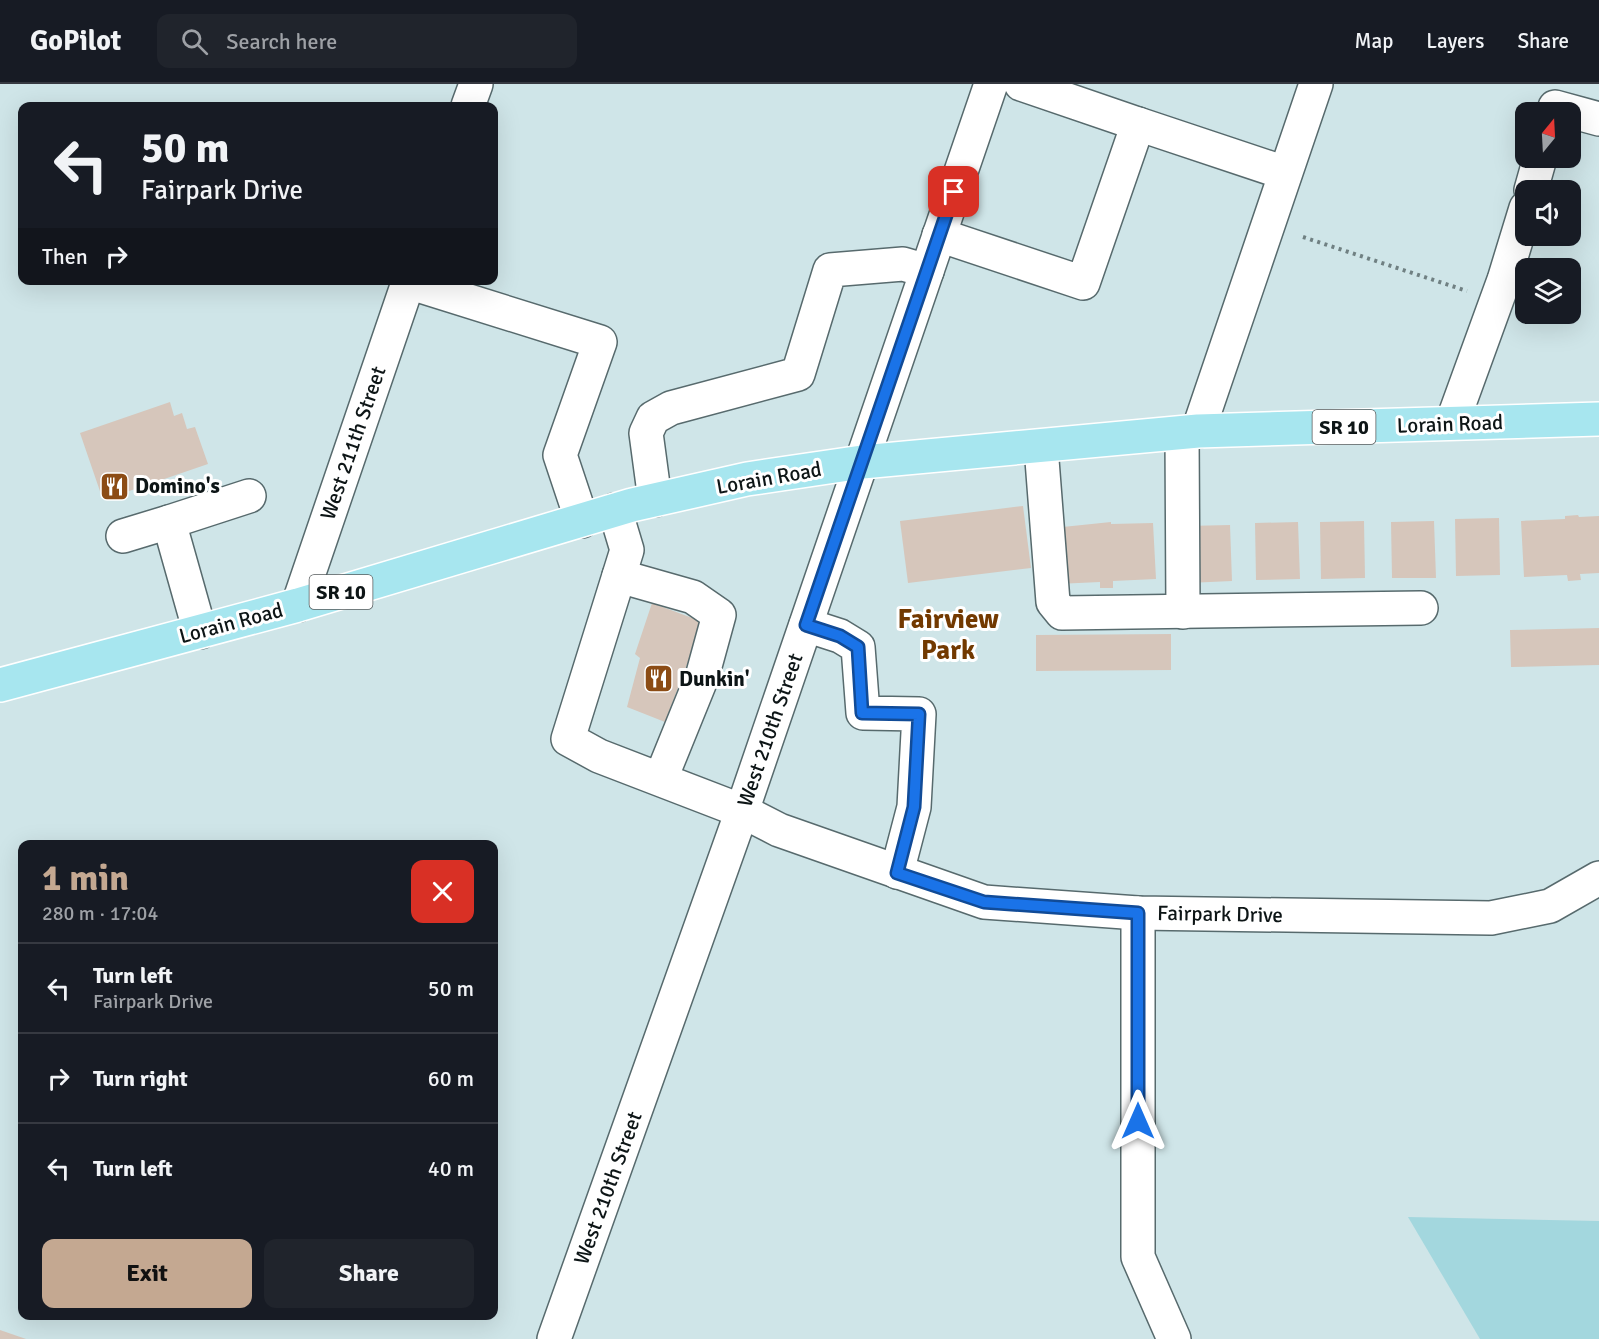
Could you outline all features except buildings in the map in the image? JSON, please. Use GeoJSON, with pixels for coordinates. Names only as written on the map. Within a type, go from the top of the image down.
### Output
{"type":"FeatureCollection","features":[{"type":"Feature","properties":{"kind":"main road","name":"Lorain Road"},"geometry":{"type":"LineString","coordinates":[[0,686],[298,605],[615,510],[747,479],[862,462],[1190,432],[1599,419]]}},
{"type":"Feature","properties":{"kind":"street"},"geometry":{"type":"LineString","coordinates":[[469,102],[476,84]]}},
{"type":"Feature","properties":{"kind":"street","name":"West 210th Street"},"geometry":{"type":"LineString","coordinates":[[554,1339],[742,811],[991,84]]}},
{"type":"Feature","properties":{"kind":"street"},"geometry":{"type":"LineString","coordinates":[[1021,84],[1285,172]]}},
{"type":"Feature","properties":{"kind":"street"},"geometry":{"type":"LineString","coordinates":[[1183,612],[1190,432],[1316,84]]}},
{"type":"Feature","properties":{"kind":"street"},"geometry":{"type":"LineString","coordinates":[[1557,101],[1599,119]]}},
{"type":"Feature","properties":{"kind":"street"},"geometry":{"type":"LineString","coordinates":[[939,234],[1083,283],[1138,124]]}},
{"type":"Feature","properties":{"kind":"street"},"geometry":{"type":"LineString","coordinates":[[1452,423],[1515,244]]}},
{"type":"Feature","properties":{"kind":"street"},"geometry":{"type":"LineString","coordinates":[[655,500],[646,433],[653,418],[671,408],[798,374],[830,270],[903,264],[927,271]]}},
{"type":"Feature","properties":{"kind":"street","name":"West 211th Street"},"geometry":{"type":"LineString","coordinates":[[298,605],[407,285]]}},
{"type":"Feature","properties":{"kind":"street"},"geometry":{"type":"LineString","coordinates":[[421,285],[600,342],[560,455],[582,520]]}},
{"type":"Feature","properties":{"kind":"street"},"geometry":{"type":"LineString","coordinates":[[1041,447],[1053,602],[1062,613],[1421,608]]}},
{"type":"Feature","properties":{"kind":"street"},"geometry":{"type":"LineString","coordinates":[[123,536],[249,496]]}},
{"type":"Feature","properties":{"kind":"street"},"geometry":{"type":"LineString","coordinates":[[615,510],[627,550],[619,576],[693,597],[719,615],[702,677],[661,778]]}},
{"type":"Feature","properties":{"kind":"street"},"geometry":{"type":"LineString","coordinates":[[169,522],[200,632]]}},
{"type":"Feature","properties":{"kind":"street","name":"Fairpark Drive"},"geometry":{"type":"LineString","coordinates":[[619,576],[568,739],[599,756],[742,811],[778,830],[984,902],[1138,913],[1491,918],[1550,906],[1599,878]]}},
{"type":"Feature","properties":{"kind":"street"},"geometry":{"type":"LineString","coordinates":[[806,625],[840,636],[858,647],[862,713],[919,714],[914,807],[897,873]]}},
{"type":"Feature","properties":{"kind":"street"},"geometry":{"type":"LineString","coordinates":[[1138,913],[1138,1257],[1174,1339]]}},
{"type":"Feature","properties":{"kind":"path"},"geometry":{"type":"LineString","coordinates":[[1303,237],[1471,292]]}},
{"type":"Feature","properties":{"kind":"shaded area"},"geometry":{"type":"Polygon","coordinates":[[[1408,1217],[1599,1221],[1599,1339],[1480,1339],[1408,1217]]]}},
{"type":"Feature","properties":{"kind":"place","name":"Domino's"},"geometry":{"type":"Point","coordinates":[114,486]}},
{"type":"Feature","properties":{"kind":"place","name":"Dunkin'"},"geometry":{"type":"Point","coordinates":[658,679]}},
{"type":"Feature","properties":{"kind":"district","name":"Fairview Park"},"geometry":{"type":"Point","coordinates":[948,634]}},
{"type":"Feature","properties":{"kind":"route"},"geometry":{"type":"LineString","coordinates":[[954,192],[806,625],[840,636],[858,647],[862,713],[919,714],[914,807],[897,873],[984,902],[1138,913],[1138,1121]]}}]}
